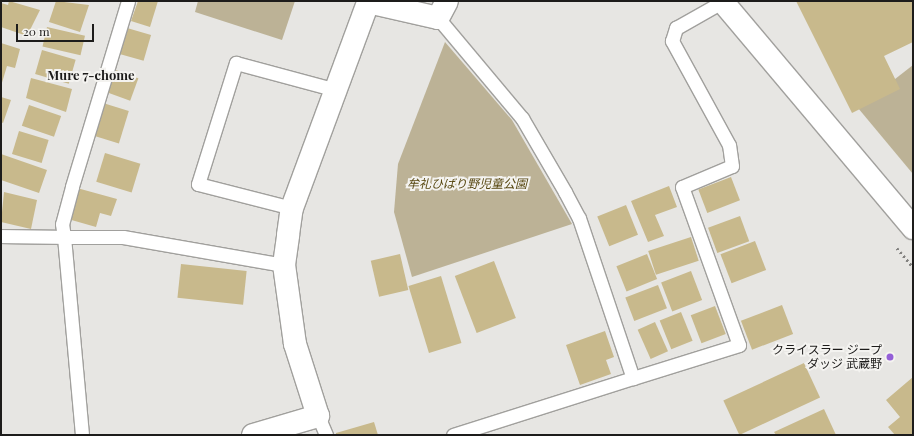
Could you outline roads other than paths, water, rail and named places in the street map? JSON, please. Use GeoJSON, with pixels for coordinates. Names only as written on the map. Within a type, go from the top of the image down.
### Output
{"type":"FeatureCollection","features":[{"type":"Feature","properties":{"kind":"street"},"geometry":{"type":"LineString","coordinates":[[723,1],[913,228]]}},
{"type":"Feature","properties":{"kind":"street"},"geometry":{"type":"LineString","coordinates":[[253,435],[322,426],[296,344],[284,265],[292,208],[336,90],[366,2],[443,10]]}},
{"type":"Feature","properties":{"kind":"lane"},"geometry":{"type":"LineString","coordinates":[[82,435],[62,224],[128,1]]}},
{"type":"Feature","properties":{"kind":"lane"},"geometry":{"type":"LineString","coordinates":[[454,435],[739,345],[682,187],[732,166],[729,145],[672,41],[676,28],[723,1]]}},
{"type":"Feature","properties":{"kind":"lane"},"geometry":{"type":"LineString","coordinates":[[443,10],[522,118],[579,218],[633,378]]}},
{"type":"Feature","properties":{"kind":"lane"},"geometry":{"type":"LineString","coordinates":[[292,208],[198,184],[236,63],[336,90]]}},
{"type":"Feature","properties":{"kind":"lane"},"geometry":{"type":"LineString","coordinates":[[1,236],[123,237],[284,265]]}},
{"type":"Feature","properties":{"kind":"place","name":"クライスラー ジープ ダッジ 武蔵野"},"geometry":{"type":"Point","coordinates":[890,357]}},
{"type":"Feature","properties":{"kind":"district","name":"Mure 7-chome"},"geometry":{"type":"Point","coordinates":[91,75]}},
{"type":"Feature","properties":{"kind":"park label","name":"牟礼ひばり野児童公園"},"geometry":{"type":"Point","coordinates":[467,184]}}]}
